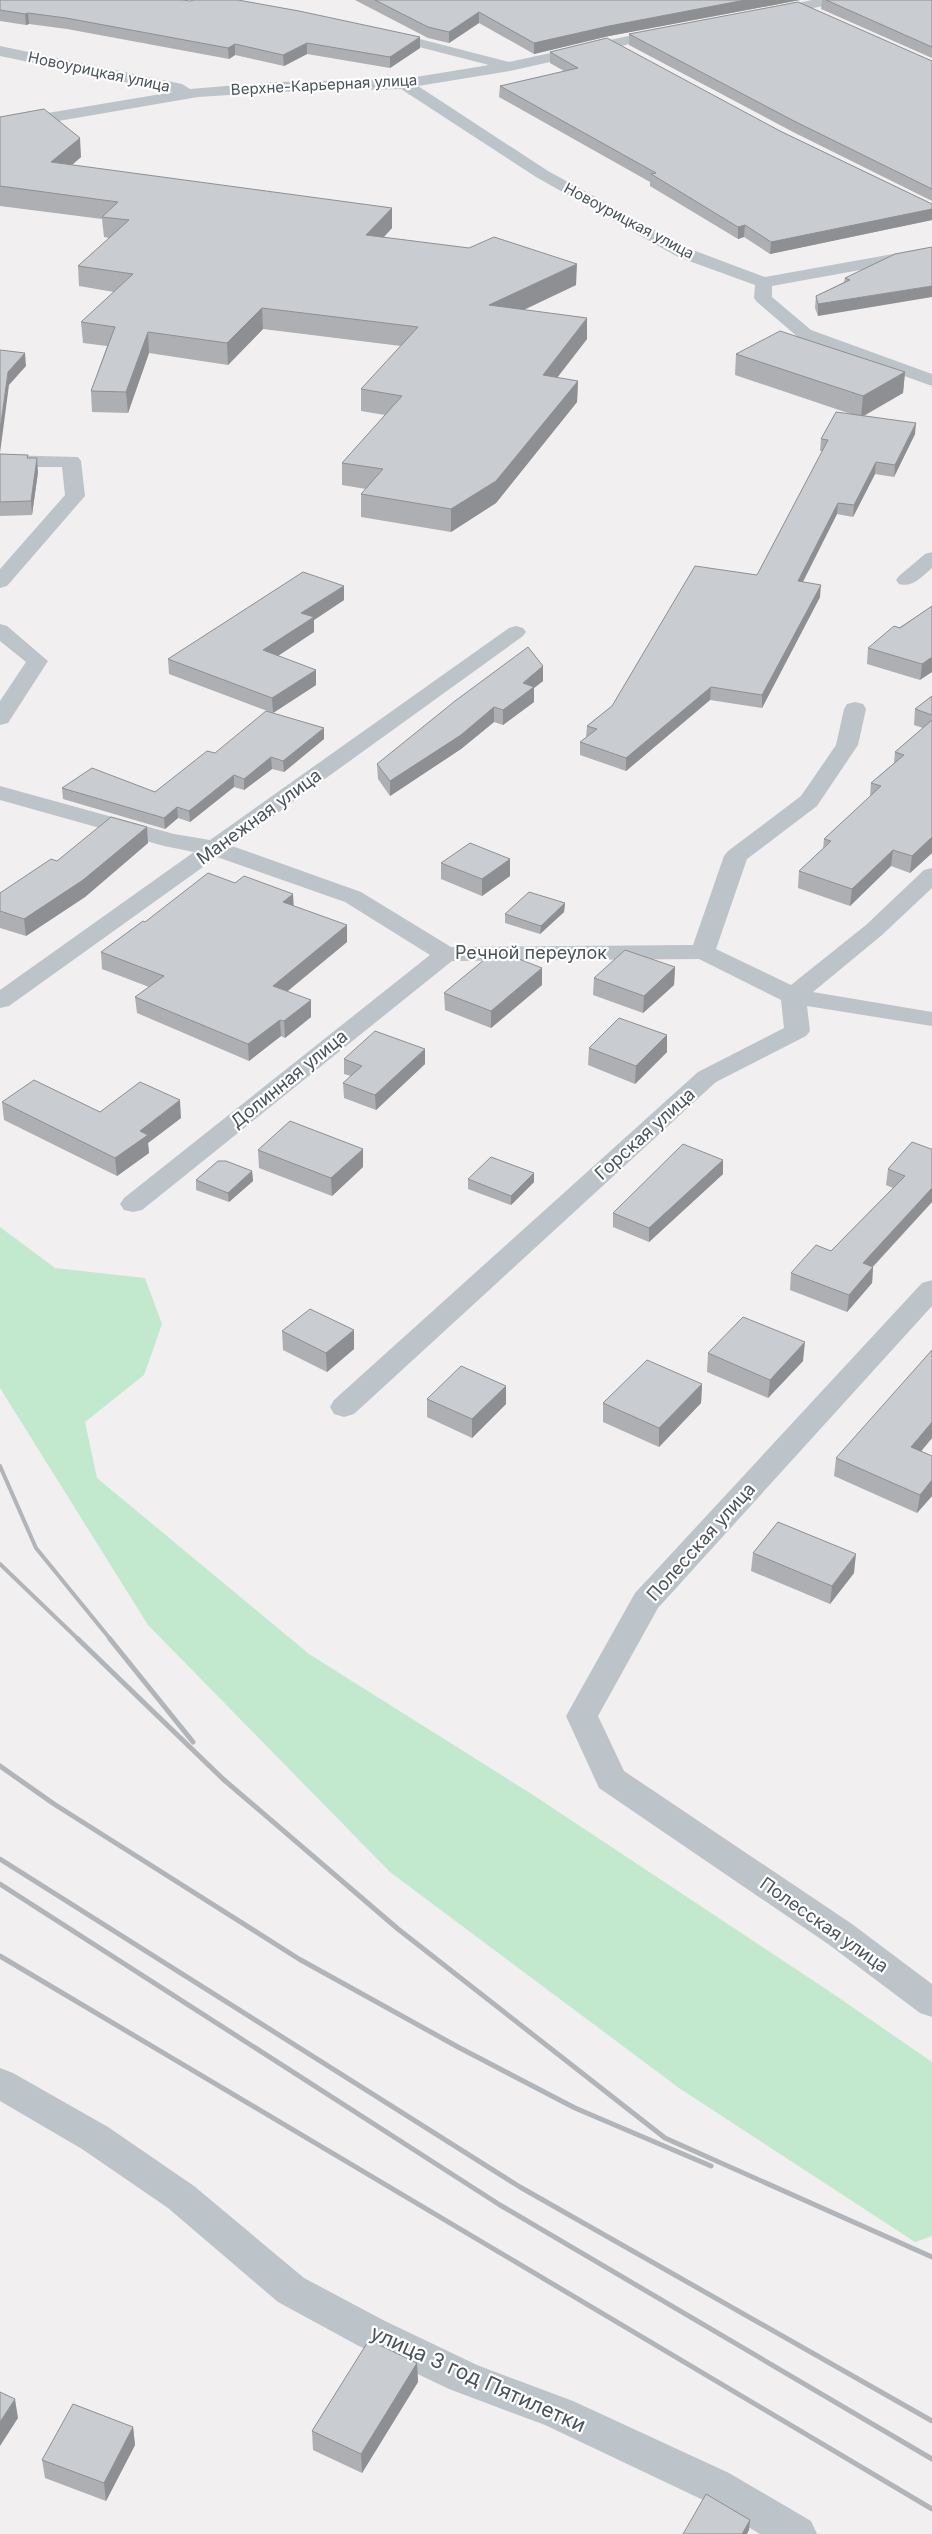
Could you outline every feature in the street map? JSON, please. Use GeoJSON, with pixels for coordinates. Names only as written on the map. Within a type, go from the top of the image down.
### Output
{"type":"FeatureCollection","features":[{"type":"Feature","properties":{"kind":"street"},"geometry":{"type":"LineString","coordinates":[[757,15],[833,0]]}},
{"type":"Feature","properties":{"kind":"street"},"geometry":{"type":"LineString","coordinates":[[802,7],[821,16]]}},
{"type":"Feature","properties":{"kind":"street","name":"Верхне-Карьерная улица"},"geometry":{"type":"LineString","coordinates":[[198,92],[275,86],[404,84],[510,66],[609,42],[675,30]]}},
{"type":"Feature","properties":{"kind":"street"},"geometry":{"type":"LineString","coordinates":[[369,31],[444,48],[510,66]]}},
{"type":"Feature","properties":{"kind":"street"},"geometry":{"type":"LineString","coordinates":[[609,42],[634,56]]}},
{"type":"Feature","properties":{"kind":"street","name":"Новоурицкая улица"},"geometry":{"type":"LineString","coordinates":[[0,51],[198,92]]}},
{"type":"Feature","properties":{"kind":"street","name":"Новоурицкая улица"},"geometry":{"type":"LineString","coordinates":[[404,84],[542,174],[684,253],[764,282]]}},
{"type":"Feature","properties":{"kind":"street"},"geometry":{"type":"LineString","coordinates":[[0,126],[198,92]]}},
{"type":"Feature","properties":{"kind":"street"},"geometry":{"type":"LineString","coordinates":[[932,252],[764,282],[763,298],[805,334],[932,380]]}},
{"type":"Feature","properties":{"kind":"street"},"geometry":{"type":"LineString","coordinates":[[0,461],[71,461],[74,496],[0,582]]}},
{"type":"Feature","properties":{"kind":"street"},"geometry":{"type":"LineString","coordinates":[[906,580],[932,558]]}},
{"type":"Feature","properties":{"kind":"street"},"geometry":{"type":"LineString","coordinates":[[0,630],[37,661],[0,718]]}},
{"type":"Feature","properties":{"kind":"street","name":"Манежная улица"},"geometry":{"type":"LineString","coordinates":[[0,1001],[516,632]]}},
{"type":"Feature","properties":{"kind":"street"},"geometry":{"type":"LineString","coordinates":[[703,952],[736,856],[809,800],[847,745],[855,709]]}},
{"type":"Feature","properties":{"kind":"street","name":"Речной переулок"},"geometry":{"type":"LineString","coordinates":[[0,793],[172,841],[216,848],[353,897],[446,954],[703,952],[793,996],[932,1019]]}},
{"type":"Feature","properties":{"kind":"street"},"geometry":{"type":"LineString","coordinates":[[793,996],[874,930],[932,875]]}},
{"type":"Feature","properties":{"kind":"street","name":"Долинная улица"},"geometry":{"type":"LineString","coordinates":[[133,1204],[446,954]]}},
{"type":"Feature","properties":{"kind":"street","name":"Горская улица"},"geometry":{"type":"LineString","coordinates":[[344,1407],[707,1077],[797,1031],[793,996]]}},
{"type":"Feature","properties":{"kind":"street","name":"Полесская улица"},"geometry":{"type":"LineString","coordinates":[[932,1289],[646,1601],[582,1716],[611,1779],[840,1934],[932,2003]]}},
{"type":"Feature","properties":{"kind":"street","name":"улица 3 год Пятилетки"},"geometry":{"type":"LineString","coordinates":[[0,2083],[95,2138],[181,2197],[291,2290],[463,2377],[559,2413],[715,2486],[797,2534]]}},
{"type":"Feature","properties":{"kind":"green space"},"geometry":{"type":"Polygon","coordinates":[[[0,1227],[55,1268],[145,1278],[162,1324],[144,1375],[85,1422],[97,1478],[309,1654],[530,1793],[829,1991],[932,2062],[932,2236],[915,2242],[679,2088],[390,1872],[148,1625],[0,1388],[0,1227]]]}},
{"type":"Feature","properties":{"kind":"building"},"geometry":{"type":"Polygon","coordinates":[[[0,0],[238,0],[420,37],[390,57],[307,43],[283,55],[235,44],[228,48],[66,18],[0,10],[0,0]]]}},
{"type":"Feature","properties":{"kind":"building"},"geometry":{"type":"Polygon","coordinates":[[[375,0],[745,0],[609,26],[534,43],[479,12],[449,32],[428,27],[375,0]]]}},
{"type":"Feature","properties":{"kind":"building"},"geometry":{"type":"Polygon","coordinates":[[[826,0],[932,0],[932,47],[826,0]]]}},
{"type":"Feature","properties":{"kind":"building"},"geometry":{"type":"Polygon","coordinates":[[[798,2],[932,61],[932,189],[794,121],[629,34],[798,2]]]}},
{"type":"Feature","properties":{"kind":"building"},"geometry":{"type":"Polygon","coordinates":[[[607,38],[780,131],[932,204],[932,209],[771,242],[745,225],[738,227],[651,174],[656,173],[500,86],[578,68],[550,52],[607,38]]]}},
{"type":"Feature","properties":{"kind":"building"},"geometry":{"type":"Polygon","coordinates":[[[44,109],[80,138],[51,162],[392,208],[366,235],[469,248],[494,237],[577,264],[489,305],[587,318],[543,375],[578,381],[496,481],[451,509],[361,494],[383,469],[342,463],[402,396],[361,389],[418,327],[262,308],[227,343],[148,332],[126,392],[91,391],[115,327],[81,322],[133,274],[78,266],[129,220],[102,217],[118,202],[0,186],[0,117],[44,109]]]}},
{"type":"Feature","properties":{"kind":"building"},"geometry":{"type":"Polygon","coordinates":[[[932,247],[932,286],[818,304],[816,296],[850,280],[845,278],[895,254],[932,247]]]}},
{"type":"Feature","properties":{"kind":"building"},"geometry":{"type":"Polygon","coordinates":[[[780,331],[905,372],[863,396],[736,354],[780,331]]]}},
{"type":"Feature","properties":{"kind":"building"},"geometry":{"type":"Polygon","coordinates":[[[0,350],[25,353],[8,372],[0,430],[0,350]]]}},
{"type":"Feature","properties":{"kind":"building"},"geometry":{"type":"Polygon","coordinates":[[[836,412],[916,423],[895,465],[876,462],[854,505],[838,503],[798,581],[821,585],[762,695],[711,687],[626,758],[580,742],[597,729],[587,726],[612,706],[695,566],[757,575],[828,440],[821,439],[836,412]]]}},
{"type":"Feature","properties":{"kind":"building"},"geometry":{"type":"Polygon","coordinates":[[[0,454],[28,455],[27,458],[37,458],[31,501],[0,502],[0,454]]]}},
{"type":"Feature","properties":{"kind":"building"},"geometry":{"type":"Polygon","coordinates":[[[303,572],[344,586],[301,613],[314,617],[263,650],[316,670],[272,698],[168,659],[303,572]]]}},
{"type":"Feature","properties":{"kind":"building"},"geometry":{"type":"Polygon","coordinates":[[[932,606],[932,657],[922,664],[868,648],[894,626],[900,628],[932,606]]]}},
{"type":"Feature","properties":{"kind":"building"},"geometry":{"type":"Polygon","coordinates":[[[528,647],[543,666],[523,683],[534,687],[503,710],[494,707],[461,735],[390,781],[377,764],[455,701],[528,647]]]}},
{"type":"Feature","properties":{"kind":"building"},"geometry":{"type":"Polygon","coordinates":[[[932,696],[932,715],[915,709],[932,696]]]}},
{"type":"Feature","properties":{"kind":"building"},"geometry":{"type":"Polygon","coordinates":[[[266,711],[324,728],[283,761],[271,757],[244,779],[234,775],[189,811],[177,807],[164,818],[62,788],[92,768],[155,792],[207,751],[215,753],[266,711]]]}},
{"type":"Feature","properties":{"kind":"building"},"geometry":{"type":"Polygon","coordinates":[[[932,720],[932,837],[912,856],[893,850],[852,889],[799,871],[831,841],[824,839],[881,786],[871,783],[904,755],[895,752],[932,720]]]}},
{"type":"Feature","properties":{"kind":"building"},"geometry":{"type":"Polygon","coordinates":[[[111,817],[147,827],[83,880],[24,919],[0,911],[0,893],[51,859],[57,861],[111,817]]]}},
{"type":"Feature","properties":{"kind":"building"},"geometry":{"type":"Polygon","coordinates":[[[470,843],[510,859],[482,879],[441,863],[470,843]]]}},
{"type":"Feature","properties":{"kind":"building"},"geometry":{"type":"Polygon","coordinates":[[[208,873],[235,883],[244,876],[293,894],[283,902],[347,925],[273,986],[311,1000],[284,1021],[280,1020],[248,1044],[135,997],[164,976],[101,952],[143,921],[145,922],[208,873]]]}},
{"type":"Feature","properties":{"kind":"building"},"geometry":{"type":"Polygon","coordinates":[[[529,892],[565,903],[541,926],[505,914],[529,892]]]}},
{"type":"Feature","properties":{"kind":"building"},"geometry":{"type":"Polygon","coordinates":[[[496,950],[542,968],[491,1011],[444,993],[496,950]]]}},
{"type":"Feature","properties":{"kind":"building"},"geometry":{"type":"Polygon","coordinates":[[[625,950],[675,967],[644,996],[594,978],[625,950]]]}},
{"type":"Feature","properties":{"kind":"building"},"geometry":{"type":"Polygon","coordinates":[[[619,1018],[667,1035],[636,1066],[589,1048],[619,1018]]]}},
{"type":"Feature","properties":{"kind":"building"},"geometry":{"type":"Polygon","coordinates":[[[375,1031],[425,1049],[375,1095],[343,1083],[362,1066],[344,1059],[375,1031]]]}},
{"type":"Feature","properties":{"kind":"building"},"geometry":{"type":"Polygon","coordinates":[[[34,1080],[100,1112],[140,1082],[180,1100],[140,1131],[148,1135],[115,1158],[2,1102],[34,1080]]]}},
{"type":"Feature","properties":{"kind":"building"},"geometry":{"type":"Polygon","coordinates":[[[290,1121],[363,1149],[331,1178],[258,1150],[290,1121]]]}},
{"type":"Feature","properties":{"kind":"building"},"geometry":{"type":"Polygon","coordinates":[[[912,1142],[932,1149],[932,1188],[863,1263],[873,1267],[849,1295],[791,1273],[816,1245],[831,1251],[905,1176],[888,1169],[912,1142]]]}},
{"type":"Feature","properties":{"kind":"building"},"geometry":{"type":"Polygon","coordinates":[[[683,1144],[723,1160],[649,1228],[613,1213],[683,1144]]]}},
{"type":"Feature","properties":{"kind":"building"},"geometry":{"type":"Polygon","coordinates":[[[491,1157],[534,1173],[511,1196],[468,1179],[491,1157]]]}},
{"type":"Feature","properties":{"kind":"building"},"geometry":{"type":"Polygon","coordinates":[[[218,1161],[226,1161],[252,1171],[228,1193],[196,1180],[218,1161]]]}},
{"type":"Feature","properties":{"kind":"building"},"geometry":{"type":"Polygon","coordinates":[[[310,1309],[354,1330],[326,1353],[282,1331],[310,1309]]]}},
{"type":"Feature","properties":{"kind":"building"},"geometry":{"type":"Polygon","coordinates":[[[743,1317],[805,1342],[770,1380],[708,1353],[743,1317]]]}},
{"type":"Feature","properties":{"kind":"building"},"geometry":{"type":"Polygon","coordinates":[[[932,1350],[932,1422],[911,1447],[932,1456],[932,1480],[920,1495],[836,1458],[932,1350]]]}},
{"type":"Feature","properties":{"kind":"building"},"geometry":{"type":"Polygon","coordinates":[[[647,1360],[702,1384],[659,1428],[603,1403],[647,1360]]]}},
{"type":"Feature","properties":{"kind":"building"},"geometry":{"type":"Polygon","coordinates":[[[461,1366],[506,1386],[472,1419],[427,1399],[461,1366]]]}},
{"type":"Feature","properties":{"kind":"building"},"geometry":{"type":"Polygon","coordinates":[[[778,1522],[856,1554],[832,1586],[753,1553],[778,1522]]]}},
{"type":"Feature","properties":{"kind":"building"},"geometry":{"type":"Polygon","coordinates":[[[369,2340],[417,2363],[361,2454],[312,2431],[369,2340]]]}},
{"type":"Feature","properties":{"kind":"building"},"geometry":{"type":"Polygon","coordinates":[[[0,2392],[15,2399],[0,2422],[0,2392]]]}},
{"type":"Feature","properties":{"kind":"building"},"geometry":{"type":"Polygon","coordinates":[[[73,2404],[133,2427],[104,2483],[42,2460],[73,2404]]]}},
{"type":"Feature","properties":{"kind":"building"},"geometry":{"type":"Polygon","coordinates":[[[706,2494],[750,2520],[742,2534],[683,2534],[706,2494]]]}},
{"type":"Feature","properties":{"kind":"railway"},"geometry":{"type":"LineString","coordinates":[[0,1466],[36,1548],[111,1640]]}},
{"type":"Feature","properties":{"kind":"railway"},"geometry":{"type":"LineString","coordinates":[[0,1564],[79,1640]]}},
{"type":"Feature","properties":{"kind":"railway"},"geometry":{"type":"LineString","coordinates":[[78,1639],[223,1779],[398,1929],[665,2138],[932,2257]]}},
{"type":"Feature","properties":{"kind":"railway"},"geometry":{"type":"LineString","coordinates":[[110,1639],[193,1742]]}},
{"type":"Feature","properties":{"kind":"railway"},"geometry":{"type":"LineString","coordinates":[[0,1766],[54,1804],[299,1959],[458,2047],[575,2108],[711,2166]]}},
{"type":"Feature","properties":{"kind":"railway"},"geometry":{"type":"LineString","coordinates":[[0,1859],[520,2187],[932,2421]]}},
{"type":"Feature","properties":{"kind":"railway"},"geometry":{"type":"LineString","coordinates":[[0,1884],[500,2205],[932,2459]]}},
{"type":"Feature","properties":{"kind":"railway"},"geometry":{"type":"LineString","coordinates":[[0,1956],[932,2509]]}}]}
